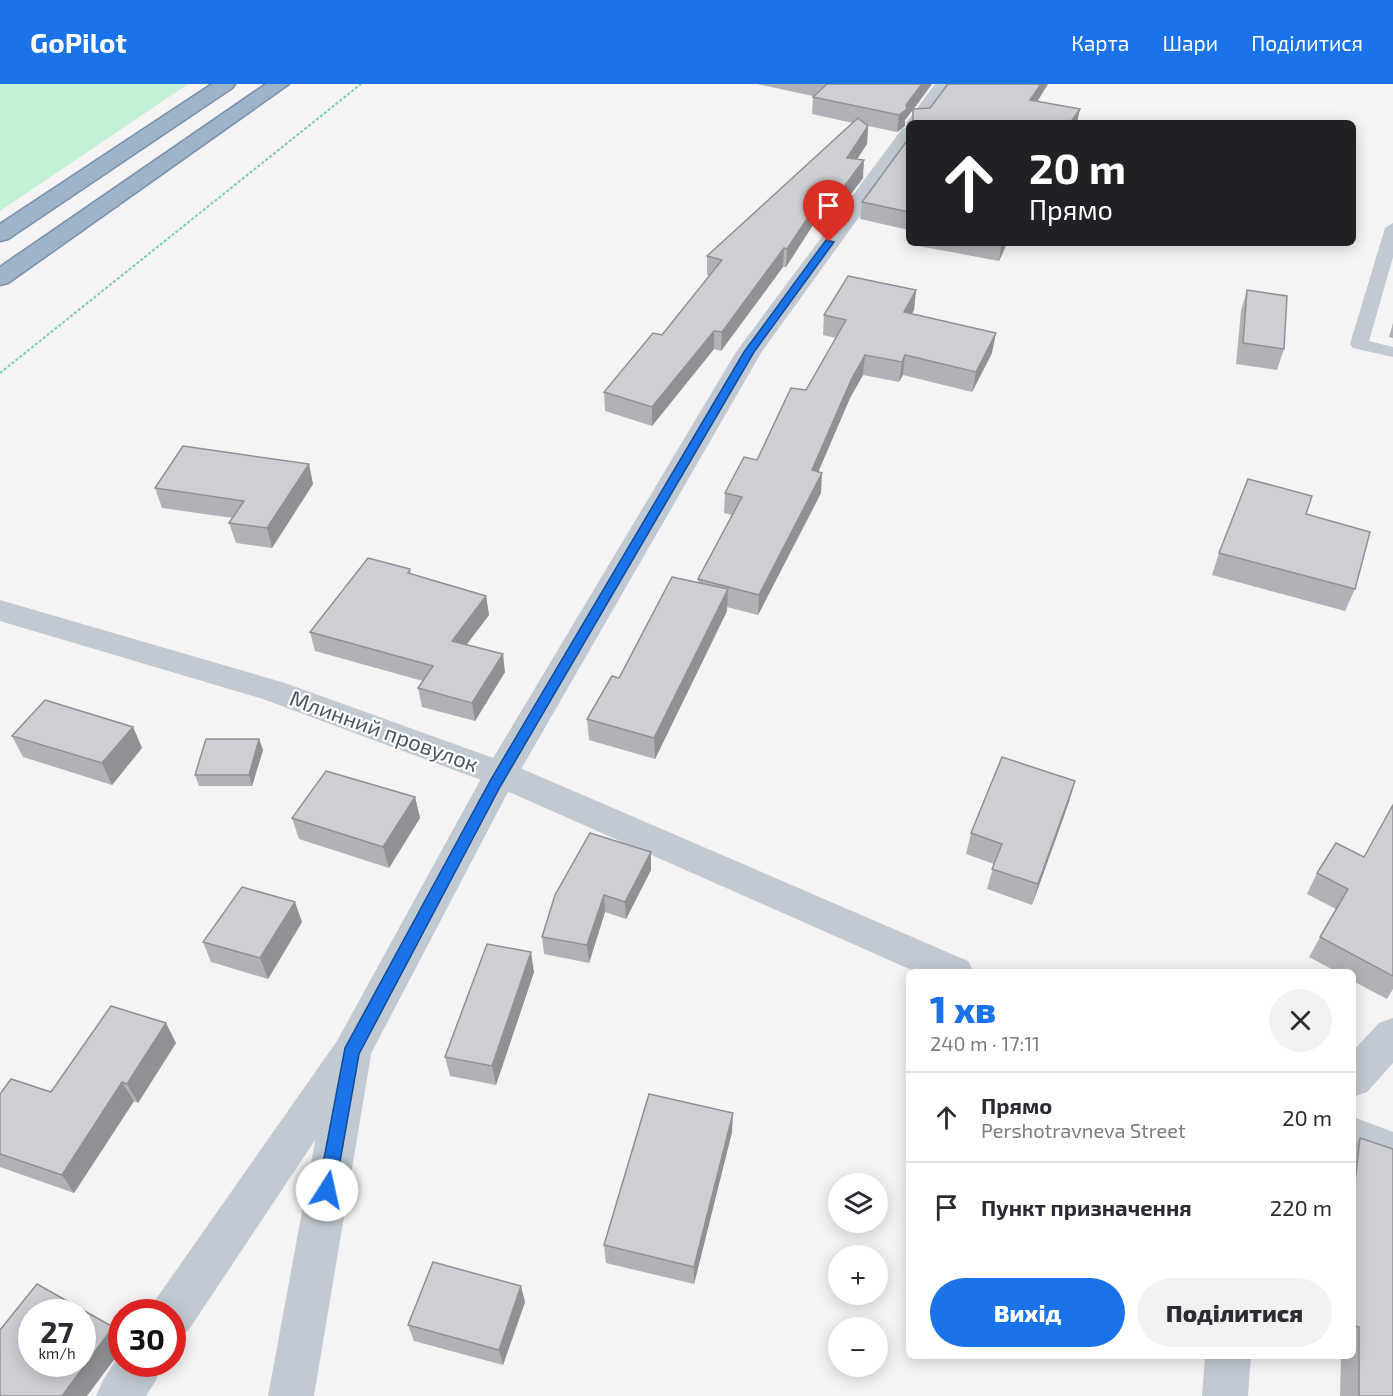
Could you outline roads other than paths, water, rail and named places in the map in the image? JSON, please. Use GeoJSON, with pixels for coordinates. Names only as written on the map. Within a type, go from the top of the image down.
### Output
{"type":"FeatureCollection","features":[{"type":"Feature","properties":{"kind":"highway"},"geometry":{"type":"LineString","coordinates":[[0,234],[225,84]]}},
{"type":"Feature","properties":{"kind":"highway"},"geometry":{"type":"LineString","coordinates":[[0,278],[279,84]]}},
{"type":"Feature","properties":{"kind":"highway"},"geometry":{"type":"LineString","coordinates":[[157,167],[285,84]]}},
{"type":"Feature","properties":{"kind":"street"},"geometry":{"type":"LineString","coordinates":[[918,120],[945,84]]}},
{"type":"Feature","properties":{"kind":"street"},"geometry":{"type":"LineString","coordinates":[[183,1299],[351,1053],[501,774],[749,352],[906,137]]}},
{"type":"Feature","properties":{"kind":"street","name":"Млинний провулок"},"geometry":{"type":"LineString","coordinates":[[0,610],[274,692],[501,774],[948,969]]}},
{"type":"Feature","properties":{"kind":"street"},"geometry":{"type":"LineString","coordinates":[[1356,1076],[1393,1035]]}},
{"type":"Feature","properties":{"kind":"street"},"geometry":{"type":"LineString","coordinates":[[291,1396],[351,1053]]}},
{"type":"Feature","properties":{"kind":"street"},"geometry":{"type":"LineString","coordinates":[[1225,1396],[1228,1359]]}},
{"type":"Feature","properties":{"kind":"street"},"geometry":{"type":"LineString","coordinates":[[118,1396],[131,1377]]}},
{"type":"Feature","properties":{"kind":"lane"},"geometry":{"type":"LineString","coordinates":[[1393,228],[1359,344],[1393,352]]}},
{"type":"Feature","properties":{"kind":"lane"},"geometry":{"type":"LineString","coordinates":[[1356,1132],[1393,1146]]}}]}
